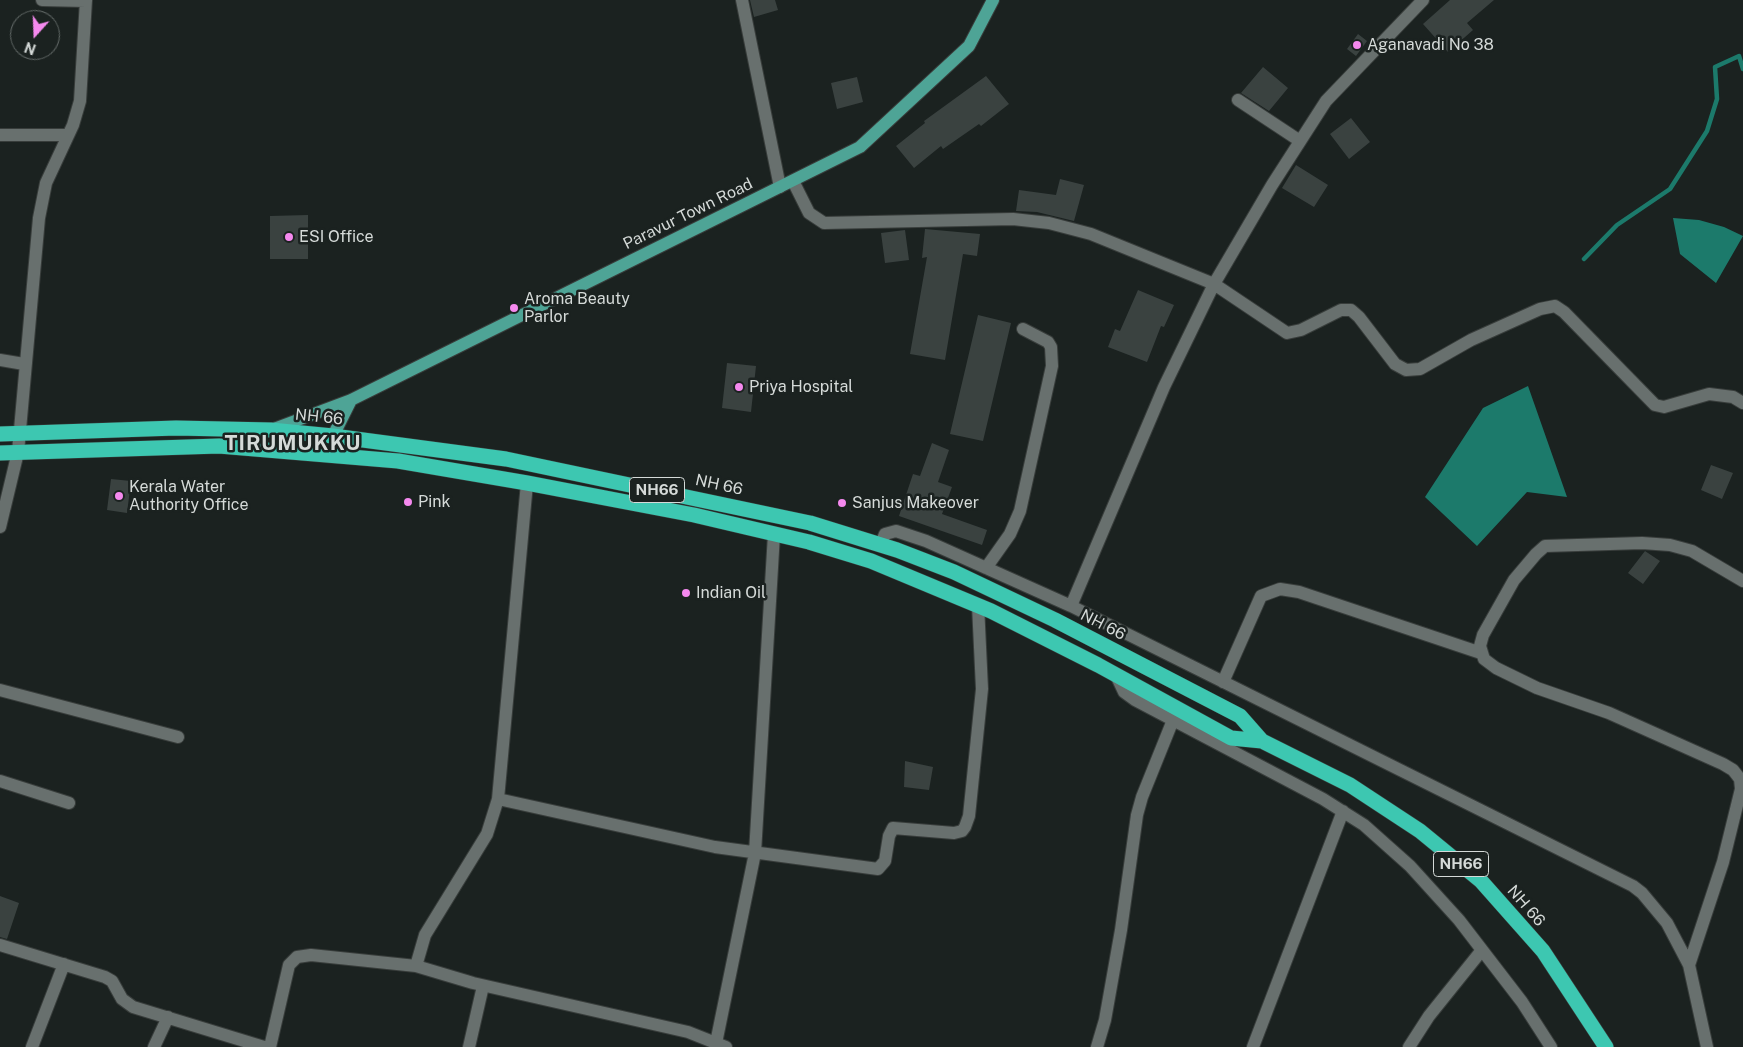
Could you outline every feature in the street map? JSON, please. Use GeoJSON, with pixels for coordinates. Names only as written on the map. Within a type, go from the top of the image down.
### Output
{"type":"FeatureCollection","features":[{"type":"Feature","properties":{"kind":"highway","name":"NH 66"},"geometry":{"type":"LineString","coordinates":[[0,434],[176,428],[271,430],[332,436],[506,459],[810,523],[881,544],[954,572],[1064,624],[1240,716],[1262,741]]}},
{"type":"Feature","properties":{"kind":"highway","name":"NH 66"},"geometry":{"type":"LineString","coordinates":[[0,453],[219,446],[398,461],[527,483],[694,515],[774,534],[870,561],[978,605],[1116,675],[1231,738],[1262,741],[1350,785],[1420,831],[1481,881],[1543,952],[1606,1047]]}},
{"type":"Feature","properties":{"kind":"main road","name":"Paravur Town Road"},"geometry":{"type":"LineString","coordinates":[[271,430],[350,400],[860,147],[969,46],[993,0]]}},
{"type":"Feature","properties":{"kind":"main road"},"geometry":{"type":"LineString","coordinates":[[332,436],[350,400]]}},
{"type":"Feature","properties":{"kind":"street"},"geometry":{"type":"LineString","coordinates":[[0,527],[18,452],[24,364],[39,218],[46,183],[68,135],[80,100],[86,1],[42,0]]}},
{"type":"Feature","properties":{"kind":"street"},"geometry":{"type":"LineString","coordinates":[[742,0],[780,187]]}},
{"type":"Feature","properties":{"kind":"street"},"geometry":{"type":"LineString","coordinates":[[1072,606],[1164,387],[1214,284],[1326,101],[1423,0]]}},
{"type":"Feature","properties":{"kind":"street"},"geometry":{"type":"LineString","coordinates":[[1238,100],[1300,141]]}},
{"type":"Feature","properties":{"kind":"street"},"geometry":{"type":"LineString","coordinates":[[0,135],[68,135]]}},
{"type":"Feature","properties":{"kind":"street"},"geometry":{"type":"LineString","coordinates":[[793,181],[809,213],[824,223],[1013,219],[1049,223],[1092,234],[1214,284],[1287,333],[1301,330],[1341,310],[1351,310],[1359,317],[1395,364],[1406,370],[1420,369],[1471,340],[1540,309],[1555,306],[1564,312],[1655,405],[1664,407],[1709,394],[1733,397],[1743,403]]}},
{"type":"Feature","properties":{"kind":"street"},"geometry":{"type":"LineString","coordinates":[[986,568],[1010,534],[1020,511],[1052,366],[1051,347],[1048,342],[1022,330]]}},
{"type":"Feature","properties":{"kind":"street"},"geometry":{"type":"LineString","coordinates":[[0,360],[24,364]]}},
{"type":"Feature","properties":{"kind":"street"},"geometry":{"type":"LineString","coordinates":[[416,966],[424,935],[487,834],[498,799],[527,483]]}},
{"type":"Feature","properties":{"kind":"street"},"geometry":{"type":"LineString","coordinates":[[881,544],[885,534],[896,531],[926,541],[1072,606],[1633,886],[1642,893],[1667,923],[1689,966],[1707,1047]]}},
{"type":"Feature","properties":{"kind":"street"},"geometry":{"type":"LineString","coordinates":[[270,1047],[288,968],[293,960],[314,955],[416,966],[483,986],[688,1032],[721,1045],[755,853],[774,534]]}},
{"type":"Feature","properties":{"kind":"street"},"geometry":{"type":"LineString","coordinates":[[1689,966],[1723,862],[1742,789],[1740,779],[1734,770],[1714,760],[1609,713],[1537,688],[1512,676],[1484,659],[1481,653],[1483,635],[1514,580],[1536,554],[1546,546],[1642,543],[1670,545],[1692,551],[1743,581]]}},
{"type":"Feature","properties":{"kind":"street"},"geometry":{"type":"LineString","coordinates":[[1223,682],[1260,596],[1280,589],[1299,592],[1481,653]]}},
{"type":"Feature","properties":{"kind":"street"},"geometry":{"type":"LineString","coordinates":[[498,799],[715,847],[878,868],[885,860],[889,836],[893,828],[954,833],[962,831],[969,816],[982,689],[978,605]]}},
{"type":"Feature","properties":{"kind":"street"},"geometry":{"type":"LineString","coordinates":[[1116,675],[1124,692],[1323,799],[1364,825],[1410,866],[1459,920],[1522,1002],[1551,1047]]}},
{"type":"Feature","properties":{"kind":"street"},"geometry":{"type":"LineString","coordinates":[[0,690],[178,737]]}},
{"type":"Feature","properties":{"kind":"street"},"geometry":{"type":"LineString","coordinates":[[1097,1047],[1105,1020],[1119,939],[1137,815],[1142,796],[1173,720]]}},
{"type":"Feature","properties":{"kind":"street"},"geometry":{"type":"LineString","coordinates":[[0,781],[69,802]]}},
{"type":"Feature","properties":{"kind":"street"},"geometry":{"type":"LineString","coordinates":[[1253,1047],[1343,811]]}},
{"type":"Feature","properties":{"kind":"street"},"geometry":{"type":"LineString","coordinates":[[0,945],[112,980],[126,1003],[168,1018],[264,1047]]}},
{"type":"Feature","properties":{"kind":"street"},"geometry":{"type":"LineString","coordinates":[[1409,1047],[1429,1016],[1482,950]]}},
{"type":"Feature","properties":{"kind":"street"},"geometry":{"type":"LineString","coordinates":[[32,1047],[64,964]]}},
{"type":"Feature","properties":{"kind":"street"},"geometry":{"type":"LineString","coordinates":[[469,1047],[483,986]]}},
{"type":"Feature","properties":{"kind":"street"},"geometry":{"type":"LineString","coordinates":[[154,1047],[168,1018]]}},
{"type":"Feature","properties":{"kind":"shaded area"},"geometry":{"type":"Polygon","coordinates":[[[1673,218],[1699,220],[1724,227],[1743,236],[1716,283],[1680,254],[1673,218]]]}},
{"type":"Feature","properties":{"kind":"shaded area"},"geometry":{"type":"Polygon","coordinates":[[[1528,386],[1567,497],[1527,492],[1477,546],[1425,497],[1483,408],[1528,386]]]}},
{"type":"Feature","properties":{"kind":"building"},"geometry":{"type":"Polygon","coordinates":[[[750,0],[775,0],[778,10],[754,17],[750,0]]]}},
{"type":"Feature","properties":{"kind":"building"},"geometry":{"type":"Polygon","coordinates":[[[1450,0],[1494,0],[1467,23],[1473,30],[1448,52],[1423,24],[1450,0]]]}},
{"type":"Feature","properties":{"kind":"building","name":"Aganavadi No 38"},"geometry":{"type":"Polygon","coordinates":[[[1358,34],[1367,41],[1356,56],[1347,49],[1358,34]]]}},
{"type":"Feature","properties":{"kind":"building"},"geometry":{"type":"Polygon","coordinates":[[[1263,67],[1288,88],[1269,111],[1241,93],[1263,67]]]}},
{"type":"Feature","properties":{"kind":"building"},"geometry":{"type":"Polygon","coordinates":[[[986,76],[1009,104],[981,126],[979,124],[943,149],[941,146],[914,168],[896,146],[925,123],[924,121],[986,76]]]}},
{"type":"Feature","properties":{"kind":"building"},"geometry":{"type":"Polygon","coordinates":[[[857,77],[863,102],[837,109],[831,83],[857,77]]]}},
{"type":"Feature","properties":{"kind":"building"},"geometry":{"type":"Polygon","coordinates":[[[1351,118],[1370,142],[1349,159],[1330,134],[1351,118]]]}},
{"type":"Feature","properties":{"kind":"building"},"geometry":{"type":"Polygon","coordinates":[[[1296,165],[1328,185],[1314,207],[1282,188],[1296,165]]]}},
{"type":"Feature","properties":{"kind":"building"},"geometry":{"type":"Polygon","coordinates":[[[1060,179],[1084,185],[1074,221],[1037,212],[1016,211],[1019,190],[1056,195],[1060,179]]]}},
{"type":"Feature","properties":{"kind":"building","name":"ESI Office"},"geometry":{"type":"Polygon","coordinates":[[[308,215],[308,259],[270,259],[270,216],[308,215]]]}},
{"type":"Feature","properties":{"kind":"building"},"geometry":{"type":"Polygon","coordinates":[[[925,229],[980,234],[977,256],[963,254],[945,360],[910,354],[927,257],[922,258],[925,229]]]}},
{"type":"Feature","properties":{"kind":"building"},"geometry":{"type":"Polygon","coordinates":[[[905,230],[909,260],[885,263],[881,233],[905,230]]]}},
{"type":"Feature","properties":{"kind":"building"},"geometry":{"type":"Polygon","coordinates":[[[1138,290],[1174,305],[1164,327],[1161,326],[1147,362],[1108,347],[1115,329],[1120,331],[1138,290]]]}},
{"type":"Feature","properties":{"kind":"building"},"geometry":{"type":"Polygon","coordinates":[[[978,315],[1011,323],[983,441],[950,434],[978,315]]]}},
{"type":"Feature","properties":{"kind":"building","name":"Priya Hospital"},"geometry":{"type":"Polygon","coordinates":[[[727,363],[756,366],[751,412],[722,408],[727,363]]]}},
{"type":"Feature","properties":{"kind":"building"},"geometry":{"type":"Polygon","coordinates":[[[932,443],[949,450],[938,482],[952,487],[942,514],[987,530],[982,545],[899,516],[913,474],[920,476],[932,443]]]}},
{"type":"Feature","properties":{"kind":"building"},"geometry":{"type":"Polygon","coordinates":[[[1711,465],[1733,473],[1722,499],[1701,490],[1711,465]]]}},
{"type":"Feature","properties":{"kind":"building","name":"Kerala Water Authority Office"},"geometry":{"type":"Polygon","coordinates":[[[111,479],[131,481],[127,513],[107,510],[111,479]]]}},
{"type":"Feature","properties":{"kind":"building"},"geometry":{"type":"Polygon","coordinates":[[[1645,551],[1660,561],[1643,584],[1628,573],[1645,551]]]}},
{"type":"Feature","properties":{"kind":"building"},"geometry":{"type":"Polygon","coordinates":[[[905,761],[933,767],[929,790],[904,787],[905,761]]]}},
{"type":"Feature","properties":{"kind":"building"},"geometry":{"type":"Polygon","coordinates":[[[0,896],[19,903],[7,939],[0,937],[0,896]]]}},
{"type":"Feature","properties":{"kind":"waterway"},"geometry":{"type":"LineString","coordinates":[[1584,259],[1617,225],[1670,189],[1707,131],[1717,99],[1715,67],[1739,56],[1743,69]]}},
{"type":"Feature","properties":{"kind":"place","name":"Aganavadi No 38"},"geometry":{"type":"Point","coordinates":[1357,45]}},
{"type":"Feature","properties":{"kind":"place","name":"ESI Office"},"geometry":{"type":"Point","coordinates":[289,237]}},
{"type":"Feature","properties":{"kind":"place","name":"Aroma Beauty Parlor"},"geometry":{"type":"Point","coordinates":[514,308]}},
{"type":"Feature","properties":{"kind":"place","name":"Priya Hospital"},"geometry":{"type":"Point","coordinates":[739,387]}},
{"type":"Feature","properties":{"kind":"place","name":"Kerala Water Authority Office"},"geometry":{"type":"Point","coordinates":[119,496]}},
{"type":"Feature","properties":{"kind":"place","name":"Pink"},"geometry":{"type":"Point","coordinates":[408,502]}},
{"type":"Feature","properties":{"kind":"place","name":"Sanjus Makeover"},"geometry":{"type":"Point","coordinates":[842,503]}},
{"type":"Feature","properties":{"kind":"place","name":"Indian Oil"},"geometry":{"type":"Point","coordinates":[686,593]}},
{"type":"Feature","properties":{"kind":"district","name":"TIRUMUKKU"},"geometry":{"type":"Point","coordinates":[293,444]}}]}
